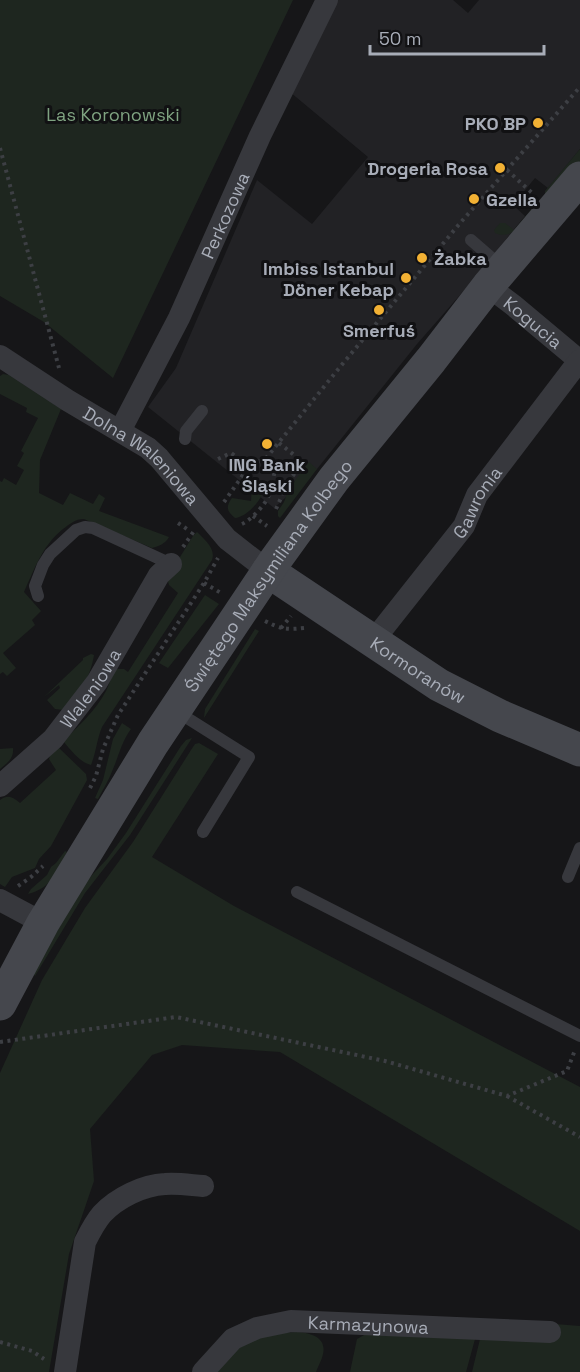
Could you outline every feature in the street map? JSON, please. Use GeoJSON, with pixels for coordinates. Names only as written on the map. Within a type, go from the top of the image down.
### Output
{"type":"FeatureCollection","features":[{"type":"Feature","properties":{"kind":"main road","name":"Świętego Maksymiliana Kolbego"},"geometry":{"type":"LineString","coordinates":[[0,1004],[44,923],[153,743],[268,571],[334,479],[495,277],[580,178]]}},
{"type":"Feature","properties":{"kind":"main road","name":"Kormoranów"},"geometry":{"type":"LineString","coordinates":[[268,571],[439,685],[500,716],[580,750]]}},
{"type":"Feature","properties":{"kind":"street","name":"Perkozowa"},"geometry":{"type":"LineString","coordinates":[[120,431],[179,318],[260,136],[327,0]]}},
{"type":"Feature","properties":{"kind":"street","name":"Kogucia"},"geometry":{"type":"LineString","coordinates":[[495,277],[525,315],[579,361]]}},
{"type":"Feature","properties":{"kind":"street","name":"Dolna Waleniowa"},"geometry":{"type":"LineString","coordinates":[[0,356],[148,448],[213,510],[227,539],[268,571]]}},
{"type":"Feature","properties":{"kind":"street","name":"Gawronia"},"geometry":{"type":"LineString","coordinates":[[373,641],[464,526],[477,495],[579,361]]}},
{"type":"Feature","properties":{"kind":"street","name":"Waleniowa"},"geometry":{"type":"LineString","coordinates":[[0,786],[53,739],[97,682],[165,569]]}},
{"type":"Feature","properties":{"kind":"street"},"geometry":{"type":"LineString","coordinates":[[9,894],[44,923]]}},
{"type":"Feature","properties":{"kind":"street"},"geometry":{"type":"LineString","coordinates":[[57,1367],[85,1242],[103,1213],[115,1203],[147,1187],[164,1184],[203,1186]]}},
{"type":"Feature","properties":{"kind":"street","name":"Karmazynowa"},"geometry":{"type":"LineString","coordinates":[[202,1372],[233,1339],[257,1328],[291,1321],[550,1332]]}},
{"type":"Feature","properties":{"kind":"lane"},"geometry":{"type":"LineString","coordinates":[[471,240],[495,277]]}},
{"type":"Feature","properties":{"kind":"lane"},"geometry":{"type":"LineString","coordinates":[[185,439],[186,431],[202,411]]}},
{"type":"Feature","properties":{"kind":"lane"},"geometry":{"type":"LineString","coordinates":[[38,596],[35,586],[50,554],[76,530],[85,527],[93,528],[165,569]]}},
{"type":"Feature","properties":{"kind":"lane"},"geometry":{"type":"LineString","coordinates":[[175,710],[249,757],[203,832]]}},
{"type":"Feature","properties":{"kind":"lane"},"geometry":{"type":"LineString","coordinates":[[568,877],[580,848]]}},
{"type":"Feature","properties":{"kind":"lane"},"geometry":{"type":"LineString","coordinates":[[297,892],[580,1036]]}},
{"type":"Feature","properties":{"kind":"path"},"geometry":{"type":"LineString","coordinates":[[218,459],[231,453],[250,463],[259,462],[267,457],[461,222],[580,87]]}},
{"type":"Feature","properties":{"kind":"path"},"geometry":{"type":"LineString","coordinates":[[0,148],[68,400]]}},
{"type":"Feature","properties":{"kind":"path"},"geometry":{"type":"LineString","coordinates":[[274,512],[283,489],[303,462],[279,443]]}},
{"type":"Feature","properties":{"kind":"path"},"geometry":{"type":"LineString","coordinates":[[87,794],[96,776],[106,741],[118,715],[204,583],[220,549],[237,527],[247,521],[268,499],[274,470]]}},
{"type":"Feature","properties":{"kind":"path"},"geometry":{"type":"LineString","coordinates":[[165,569],[243,475]]}},
{"type":"Feature","properties":{"kind":"path"},"geometry":{"type":"LineString","coordinates":[[266,525],[270,518]]}},
{"type":"Feature","properties":{"kind":"path"},"geometry":{"type":"LineString","coordinates":[[9,894],[31,878],[47,861]]}},
{"type":"Feature","properties":{"kind":"path"},"geometry":{"type":"LineString","coordinates":[[0,1041],[177,1017],[385,1061],[507,1096],[580,1137]]}},
{"type":"Feature","properties":{"kind":"path"},"geometry":{"type":"LineString","coordinates":[[507,1096],[567,1071],[576,1050]]}},
{"type":"Feature","properties":{"kind":"path"},"geometry":{"type":"LineString","coordinates":[[0,1342],[32,1352],[57,1367]]}},
{"type":"Feature","properties":{"kind":"shaded area"},"geometry":{"type":"Polygon","coordinates":[[[327,0],[453,0],[468,13],[479,0],[580,0],[580,149],[548,188],[535,178],[513,205],[525,216],[417,344],[317,469],[274,508],[148,407],[176,368],[257,180],[312,224],[368,157],[284,87],[327,0]]]}},
{"type":"Feature","properties":{"kind":"green space","name":"Las Koronowski"},"geometry":{"type":"Polygon","coordinates":[[[0,0],[293,0],[113,378],[44,322],[0,296],[0,0]]]}},
{"type":"Feature","properties":{"kind":"green space"},"geometry":{"type":"Polygon","coordinates":[[[580,149],[580,161],[550,198],[545,191],[580,149]]]}},
{"type":"Feature","properties":{"kind":"green space"},"geometry":{"type":"Polygon","coordinates":[[[535,205],[540,209],[514,232],[501,235],[495,233],[494,230],[500,223],[505,223],[514,230],[535,205]]]}},
{"type":"Feature","properties":{"kind":"green space"},"geometry":{"type":"Polygon","coordinates":[[[9,375],[61,409],[40,460],[39,493],[63,505],[70,493],[93,504],[99,494],[105,498],[99,511],[169,537],[164,543],[152,548],[84,519],[75,521],[63,529],[44,550],[24,592],[41,611],[32,620],[35,625],[3,653],[16,668],[7,676],[3,672],[0,674],[0,481],[2,482],[4,478],[16,485],[24,470],[17,466],[24,453],[21,451],[38,418],[26,412],[27,408],[0,394],[0,376],[9,375]]]}},
{"type":"Feature","properties":{"kind":"green space"},"geometry":{"type":"Polygon","coordinates":[[[309,462],[317,469],[280,518],[278,511],[289,488],[309,462]]]}},
{"type":"Feature","properties":{"kind":"green space"},"geometry":{"type":"Polygon","coordinates":[[[264,485],[262,496],[250,511],[235,518],[230,513],[228,506],[232,498],[251,501],[252,486],[264,485]]]}},
{"type":"Feature","properties":{"kind":"green space"},"geometry":{"type":"Polygon","coordinates":[[[197,532],[211,548],[212,560],[102,727],[91,765],[76,755],[63,741],[97,705],[116,669],[124,669],[128,672],[178,593],[169,585],[167,578],[197,532]]]}},
{"type":"Feature","properties":{"kind":"green space"},"geometry":{"type":"Polygon","coordinates":[[[205,595],[219,604],[168,668],[159,663],[205,595]]]}},
{"type":"Feature","properties":{"kind":"green space"},"geometry":{"type":"Polygon","coordinates":[[[255,629],[259,631],[204,718],[205,709],[255,629]]]}},
{"type":"Feature","properties":{"kind":"green space"},"geometry":{"type":"Polygon","coordinates":[[[94,655],[90,672],[83,685],[64,710],[55,709],[47,700],[60,688],[59,685],[44,697],[83,658],[94,655]]]}},
{"type":"Feature","properties":{"kind":"green space"},"geometry":{"type":"Polygon","coordinates":[[[122,723],[131,729],[108,781],[98,799],[95,798],[103,780],[113,739],[122,723]]]}},
{"type":"Feature","properties":{"kind":"green space"},"geometry":{"type":"Polygon","coordinates":[[[192,738],[130,835],[85,893],[35,976],[31,970],[71,902],[126,833],[181,746],[186,740],[192,738]]]}},
{"type":"Feature","properties":{"kind":"green space"},"geometry":{"type":"Polygon","coordinates":[[[199,743],[218,754],[152,857],[234,906],[580,1087],[580,1231],[280,1052],[182,1045],[152,1055],[90,1129],[94,1181],[69,1254],[49,1372],[0,1372],[0,1073],[42,980],[85,908],[133,842],[195,744],[199,743]]]}},
{"type":"Feature","properties":{"kind":"green space"},"geometry":{"type":"Polygon","coordinates":[[[57,746],[86,774],[87,780],[51,846],[39,859],[35,868],[12,877],[5,887],[0,884],[0,800],[10,797],[20,803],[56,770],[49,759],[57,746]]]}},
{"type":"Feature","properties":{"kind":"green space"},"geometry":{"type":"Polygon","coordinates":[[[13,748],[11,758],[0,769],[0,749],[13,748]]]}},
{"type":"Feature","properties":{"kind":"green space"},"geometry":{"type":"Polygon","coordinates":[[[65,851],[67,852],[48,883],[43,888],[28,894],[47,875],[65,851]]]}},
{"type":"Feature","properties":{"kind":"green space"},"geometry":{"type":"Polygon","coordinates":[[[555,1324],[580,1326],[580,1372],[472,1372],[480,1339],[555,1324]]]}},
{"type":"Feature","properties":{"kind":"green space"},"geometry":{"type":"Polygon","coordinates":[[[298,1332],[316,1337],[324,1348],[316,1372],[210,1372],[237,1344],[261,1334],[298,1332]]]}},
{"type":"Feature","properties":{"kind":"green space"},"geometry":{"type":"Polygon","coordinates":[[[366,1334],[475,1339],[466,1372],[350,1372],[357,1339],[366,1334]]]}},
{"type":"Feature","properties":{"kind":"place","name":"PKO BP"},"geometry":{"type":"Point","coordinates":[538,123]}},
{"type":"Feature","properties":{"kind":"place","name":"Drogeria Rosa"},"geometry":{"type":"Point","coordinates":[500,168]}},
{"type":"Feature","properties":{"kind":"place","name":"Gzella"},"geometry":{"type":"Point","coordinates":[474,199]}},
{"type":"Feature","properties":{"kind":"place","name":"Żabka"},"geometry":{"type":"Point","coordinates":[422,258]}},
{"type":"Feature","properties":{"kind":"place","name":"Imbiss Istanbul Döner Kebap"},"geometry":{"type":"Point","coordinates":[406,278]}},
{"type":"Feature","properties":{"kind":"place","name":"Smerfuś"},"geometry":{"type":"Point","coordinates":[379,310]}},
{"type":"Feature","properties":{"kind":"place","name":"ING Bank Śląski"},"geometry":{"type":"Point","coordinates":[267,444]}}]}
